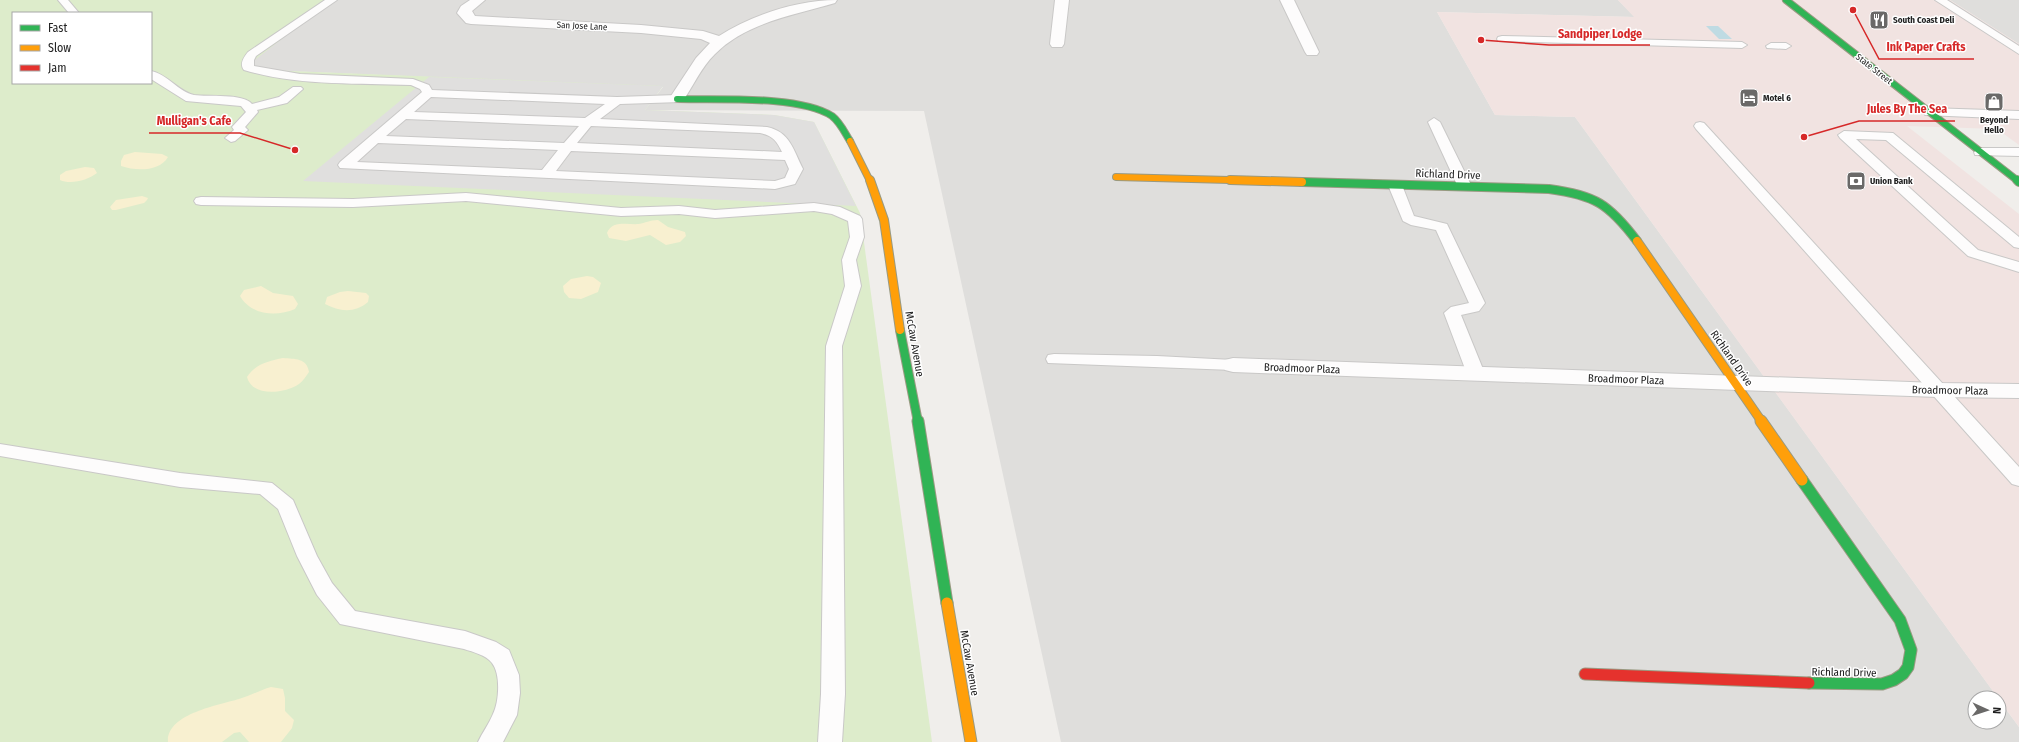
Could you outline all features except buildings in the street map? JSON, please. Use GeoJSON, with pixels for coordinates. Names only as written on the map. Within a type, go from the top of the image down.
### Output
{"type":"FeatureCollection","features":[{"type":"Feature","properties":{"kind":"street","name":"San Jose Lane"},"geometry":{"type":"LineString","coordinates":[[478,0],[466,9],[464,13],[466,17],[471,20],[648,30],[703,35],[721,42]]}},
{"type":"Feature","properties":{"kind":"street"},"geometry":{"type":"LineString","coordinates":[[677,99],[709,51],[721,42],[773,11],[830,0]]}},
{"type":"Feature","properties":{"kind":"street"},"geometry":{"type":"LineString","coordinates":[[1057,44],[1062,0]]}},
{"type":"Feature","properties":{"kind":"street"},"geometry":{"type":"LineString","coordinates":[[1287,0],[1312,52]]}},
{"type":"Feature","properties":{"kind":"street","name":"State Street"},"geometry":{"type":"LineString","coordinates":[[1786,0],[2019,182]]}},
{"type":"Feature","properties":{"kind":"street","name":"McCaw Avenue"},"geometry":{"type":"LineString","coordinates":[[677,99],[783,103],[811,107],[831,116],[839,124],[858,155],[884,219],[897,316],[919,434],[971,742]]}},
{"type":"Feature","properties":{"kind":"street","name":"Richland Drive"},"geometry":{"type":"LineString","coordinates":[[1116,177],[1562,190],[1591,198],[1613,210],[1620,217],[1900,620],[1910,637],[1913,654],[1909,667],[1898,678],[1882,684],[1860,686],[1585,674]]}},
{"type":"Feature","properties":{"kind":"street","name":"Broadmoor Plaza"},"geometry":{"type":"LineString","coordinates":[[1233,365],[1938,390],[2019,391]]}},
{"type":"Feature","properties":{"kind":"lane"},"geometry":{"type":"LineString","coordinates":[[63,0],[73,12]]}},
{"type":"Feature","properties":{"kind":"lane"},"geometry":{"type":"LineString","coordinates":[[332,0],[252,54],[248,60],[248,68],[262,72],[300,77],[413,82],[425,87],[428,94]]}},
{"type":"Feature","properties":{"kind":"lane"},"geometry":{"type":"LineString","coordinates":[[1940,0],[2019,51]]}},
{"type":"Feature","properties":{"kind":"lane"},"geometry":{"type":"LineString","coordinates":[[1502,39],[1742,45]]}},
{"type":"Feature","properties":{"kind":"lane"},"geometry":{"type":"LineString","coordinates":[[1771,46],[1786,46]]}},
{"type":"Feature","properties":{"kind":"lane"},"geometry":{"type":"LineString","coordinates":[[152,75],[190,98],[236,101],[244,103],[252,112],[238,127],[242,130],[231,138]]}},
{"type":"Feature","properties":{"kind":"lane"},"geometry":{"type":"LineString","coordinates":[[249,108],[283,100],[297,89]]}},
{"type":"Feature","properties":{"kind":"lane"},"geometry":{"type":"LineString","coordinates":[[403,115],[771,130],[777,132],[783,140],[796,169],[793,176],[785,184],[775,185],[345,165],[403,115],[428,94],[617,101],[677,99]]}},
{"type":"Feature","properties":{"kind":"lane"},"geometry":{"type":"LineString","coordinates":[[546,174],[588,122],[617,101]]}},
{"type":"Feature","properties":{"kind":"lane"},"geometry":{"type":"LineString","coordinates":[[1929,112],[2019,115]]}},
{"type":"Feature","properties":{"kind":"lane"},"geometry":{"type":"LineString","coordinates":[[1434,122],[1465,187]]}},
{"type":"Feature","properties":{"kind":"lane"},"geometry":{"type":"LineString","coordinates":[[1700,126],[2019,479]]}},
{"type":"Feature","properties":{"kind":"lane"},"geometry":{"type":"LineString","coordinates":[[2019,244],[1889,136],[1844,135],[1973,253],[2019,267]]}},
{"type":"Feature","properties":{"kind":"lane"},"geometry":{"type":"LineString","coordinates":[[375,139],[790,156]]}},
{"type":"Feature","properties":{"kind":"lane"},"geometry":{"type":"LineString","coordinates":[[1980,152],[2019,152]]}},
{"type":"Feature","properties":{"kind":"lane"},"geometry":{"type":"LineString","coordinates":[[1395,185],[1408,218],[1417,222],[1433,223],[1442,227],[1477,303],[1473,308],[1457,310],[1452,313],[1476,374]]}},
{"type":"Feature","properties":{"kind":"lane"},"geometry":{"type":"LineString","coordinates":[[201,200],[353,203],[466,197],[621,212],[679,210],[715,214],[814,207],[835,210],[855,219],[857,237],[849,260],[852,271],[853,286],[845,307],[834,346],[833,679],[830,742]]}},
{"type":"Feature","properties":{"kind":"lane"},"geometry":{"type":"LineString","coordinates":[[1054,359],[1157,361],[1233,365]]}},
{"type":"Feature","properties":{"kind":"lane"},"geometry":{"type":"LineString","coordinates":[[0,450],[180,480],[265,488],[286,505],[307,556],[324,589],[348,618],[465,640],[488,648],[501,657],[508,675],[509,694],[505,715],[490,742]]}},
{"type":"Feature","properties":{"kind":"shaded area"},"geometry":{"type":"Polygon","coordinates":[[[332,0],[1618,0],[1635,17],[1437,12],[1495,115],[1575,117],[1992,690],[1967,690],[1967,730],[2007,730],[2007,711],[2019,727],[2019,742],[1061,742],[924,111],[645,110],[663,87],[242,69],[332,0]]]}},
{"type":"Feature","properties":{"kind":"shaded area"},"geometry":{"type":"Polygon","coordinates":[[[1618,0],[1950,0],[2019,44],[2019,145],[1997,129],[1907,126],[2019,214],[2019,727],[2007,711],[2007,690],[1992,690],[1575,117],[1495,115],[1437,12],[1634,17],[1618,0]]]}},
{"type":"Feature","properties":{"kind":"shaded area"},"geometry":{"type":"Polygon","coordinates":[[[1950,0],[2019,0],[2019,44],[1950,0]]]}},
{"type":"Feature","properties":{"kind":"shaded area"},"geometry":{"type":"Polygon","coordinates":[[[429,77],[663,86],[645,110],[774,115],[814,122],[856,206],[303,181],[429,77]]]}},
{"type":"Feature","properties":{"kind":"green space"},"geometry":{"type":"Polygon","coordinates":[[[0,0],[332,0],[243,69],[663,86],[645,110],[774,115],[814,122],[860,213],[932,742],[0,742],[0,0]]]}},
{"type":"Feature","properties":{"kind":"sand"},"geometry":{"type":"Polygon","coordinates":[[[135,152],[162,154],[168,157],[164,162],[153,168],[133,169],[121,166],[121,161],[124,155],[135,152]]]}},
{"type":"Feature","properties":{"kind":"sand"},"geometry":{"type":"Polygon","coordinates":[[[85,167],[94,168],[97,173],[89,178],[74,182],[60,180],[60,175],[66,171],[85,167]]]}},
{"type":"Feature","properties":{"kind":"sand"},"geometry":{"type":"Polygon","coordinates":[[[142,196],[148,198],[144,203],[116,210],[112,210],[110,207],[116,200],[142,196]]]}},
{"type":"Feature","properties":{"kind":"sand"},"geometry":{"type":"Polygon","coordinates":[[[652,220],[658,220],[668,227],[685,232],[686,236],[680,242],[666,245],[650,235],[626,241],[609,238],[607,233],[609,229],[616,225],[639,224],[652,220]]]}},
{"type":"Feature","properties":{"kind":"sand"},"geometry":{"type":"Polygon","coordinates":[[[587,276],[593,277],[601,283],[598,292],[581,299],[569,298],[564,292],[563,286],[571,279],[587,276]]]}},
{"type":"Feature","properties":{"kind":"sand"},"geometry":{"type":"Polygon","coordinates":[[[261,286],[273,293],[293,296],[298,304],[295,309],[288,312],[264,313],[257,311],[240,296],[244,290],[261,286]]]}},
{"type":"Feature","properties":{"kind":"sand"},"geometry":{"type":"Polygon","coordinates":[[[348,291],[366,293],[369,296],[368,302],[353,310],[336,309],[325,304],[327,297],[340,292],[348,291]]]}},
{"type":"Feature","properties":{"kind":"sand"},"geometry":{"type":"Polygon","coordinates":[[[283,358],[300,360],[308,367],[309,372],[299,384],[285,390],[269,392],[255,388],[250,383],[247,377],[254,369],[268,362],[283,358]]]}},
{"type":"Feature","properties":{"kind":"sand"},"geometry":{"type":"Polygon","coordinates":[[[271,687],[283,689],[285,711],[294,720],[292,728],[281,742],[249,742],[240,732],[234,733],[222,742],[168,742],[170,732],[175,724],[195,712],[243,698],[271,687]]]}},
{"type":"Feature","properties":{"kind":"water"},"geometry":{"type":"Polygon","coordinates":[[[1706,26],[1718,26],[1732,39],[1719,39],[1706,26]]]}},
{"type":"Feature","properties":{"kind":"traffic: fast"},"geometry":{"type":"LineString","coordinates":[[1786,0],[2019,182]]}},
{"type":"Feature","properties":{"kind":"traffic: fast"},"geometry":{"type":"LineString","coordinates":[[677,99],[758,101],[802,105],[820,110],[835,118],[850,141]]}},
{"type":"Feature","properties":{"kind":"traffic: fast"},"geometry":{"type":"LineString","coordinates":[[1302,182],[1549,189],[1565,191],[1591,198],[1610,209],[1637,241]]}},
{"type":"Feature","properties":{"kind":"traffic: fast"},"geometry":{"type":"LineString","coordinates":[[900,330],[917,417],[947,603]]}},
{"type":"Feature","properties":{"kind":"traffic: fast"},"geometry":{"type":"LineString","coordinates":[[1802,480],[1900,620],[1911,650],[1908,667],[1903,674],[1894,680],[1882,684],[1809,683]]}},
{"type":"Feature","properties":{"kind":"traffic: slow"},"geometry":{"type":"LineString","coordinates":[[850,141],[870,181],[884,220],[900,330]]}},
{"type":"Feature","properties":{"kind":"traffic: slow"},"geometry":{"type":"LineString","coordinates":[[1116,177],[1302,182]]}},
{"type":"Feature","properties":{"kind":"traffic: slow"},"geometry":{"type":"LineString","coordinates":[[1637,241],[1802,480]]}},
{"type":"Feature","properties":{"kind":"traffic: slow"},"geometry":{"type":"LineString","coordinates":[[947,603],[971,742]]}},
{"type":"Feature","properties":{"kind":"traffic: jam"},"geometry":{"type":"LineString","coordinates":[[1585,674],[1809,683]]}},
{"type":"Feature","properties":{"kind":"place","name":"Ink Paper Crafts"},"geometry":{"type":"Point","coordinates":[1853,10]}},
{"type":"Feature","properties":{"kind":"place","name":"South Coast Deli"},"geometry":{"type":"Point","coordinates":[1879,20]}},
{"type":"Feature","properties":{"kind":"place","name":"Sandpiper Lodge"},"geometry":{"type":"Point","coordinates":[1481,40]}},
{"type":"Feature","properties":{"kind":"place","name":"Motel 6"},"geometry":{"type":"Point","coordinates":[1749,98]}},
{"type":"Feature","properties":{"kind":"place","name":"Beyond Hello"},"geometry":{"type":"Point","coordinates":[1994,102]}},
{"type":"Feature","properties":{"kind":"place","name":"Jules By The Sea"},"geometry":{"type":"Point","coordinates":[1804,137]}},
{"type":"Feature","properties":{"kind":"place","name":"Mulligan's Cafe"},"geometry":{"type":"Point","coordinates":[295,150]}},
{"type":"Feature","properties":{"kind":"place","name":"Union Bank"},"geometry":{"type":"Point","coordinates":[1856,181]}}]}
